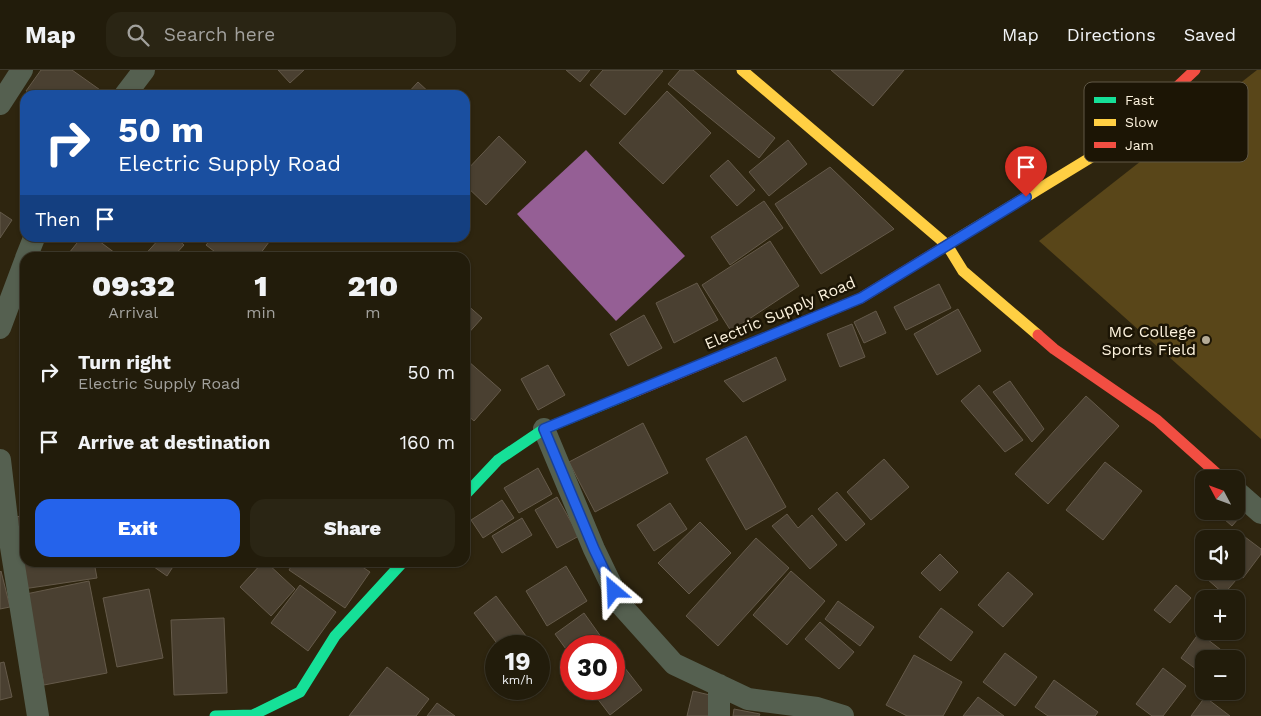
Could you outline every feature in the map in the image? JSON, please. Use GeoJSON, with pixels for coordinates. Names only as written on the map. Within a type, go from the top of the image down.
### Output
{"type":"FeatureCollection","features":[{"type":"Feature","properties":{"kind":"main road"},"geometry":{"type":"LineString","coordinates":[[742,70],[948,245],[963,271],[1054,349],[1157,420],[1213,470]]}},
{"type":"Feature","properties":{"kind":"main road","name":"Electric Supply Road"},"geometry":{"type":"LineString","coordinates":[[1182,82],[1195,70]]}},
{"type":"Feature","properties":{"kind":"main road","name":"Electric Supply Road"},"geometry":{"type":"LineString","coordinates":[[470,490],[498,460],[544,429],[861,298],[1084,162]]}},
{"type":"Feature","properties":{"kind":"main road"},"geometry":{"type":"LineString","coordinates":[[217,716],[253,715],[300,692],[335,636],[398,567]]}},
{"type":"Feature","properties":{"kind":"street"},"geometry":{"type":"LineString","coordinates":[[129,90],[144,70]]}},
{"type":"Feature","properties":{"kind":"street"},"geometry":{"type":"LineString","coordinates":[[0,104],[12,77]]}},
{"type":"Feature","properties":{"kind":"street"},"geometry":{"type":"LineString","coordinates":[[0,328],[20,274]]}},
{"type":"Feature","properties":{"kind":"street"},"geometry":{"type":"LineString","coordinates":[[544,429],[594,549],[621,605],[674,664],[748,699],[817,708],[843,716]]}},
{"type":"Feature","properties":{"kind":"street"},"geometry":{"type":"LineString","coordinates":[[0,460],[8,528],[38,716]]}},
{"type":"Feature","properties":{"kind":"street"},"geometry":{"type":"LineString","coordinates":[[1245,499],[1261,513]]}},
{"type":"Feature","properties":{"kind":"street"},"geometry":{"type":"LineString","coordinates":[[719,685],[719,716]]}},
{"type":"Feature","properties":{"kind":"shaded area","name":"MC College Sports Field"},"geometry":{"type":"Polygon","coordinates":[[[1257,70],[1261,70],[1261,439],[1039,241],[1140,162],[1248,162],[1248,82],[1242,82],[1257,70]]]}},
{"type":"Feature","properties":{"kind":"shaded area"},"geometry":{"type":"Polygon","coordinates":[[[586,150],[685,256],[616,321],[517,214],[586,150]]]}},
{"type":"Feature","properties":{"kind":"building"},"geometry":{"type":"Polygon","coordinates":[[[41,70],[72,70],[100,90],[27,90],[41,70]]]}},
{"type":"Feature","properties":{"kind":"building"},"geometry":{"type":"Polygon","coordinates":[[[278,70],[304,70],[290,83],[278,70]]]}},
{"type":"Feature","properties":{"kind":"building"},"geometry":{"type":"Polygon","coordinates":[[[566,70],[590,70],[580,82],[566,70]]]}},
{"type":"Feature","properties":{"kind":"building"},"geometry":{"type":"Polygon","coordinates":[[[603,70],[663,71],[625,115],[590,85],[603,70]]]}},
{"type":"Feature","properties":{"kind":"building"},"geometry":{"type":"Polygon","coordinates":[[[680,70],[693,70],[775,138],[759,158],[668,84],[680,70]]]}},
{"type":"Feature","properties":{"kind":"building"},"geometry":{"type":"Polygon","coordinates":[[[831,70],[904,70],[873,106],[831,70]]]}},
{"type":"Feature","properties":{"kind":"building"},"geometry":{"type":"Polygon","coordinates":[[[418,82],[427,90],[411,90],[418,82]]]}},
{"type":"Feature","properties":{"kind":"building"},"geometry":{"type":"Polygon","coordinates":[[[667,91],[711,133],[663,184],[619,143],[667,91]]]}},
{"type":"Feature","properties":{"kind":"building"},"geometry":{"type":"Polygon","coordinates":[[[499,136],[526,162],[486,205],[470,190],[470,167],[499,136]]]}},
{"type":"Feature","properties":{"kind":"building"},"geometry":{"type":"Polygon","coordinates":[[[788,140],[807,164],[769,196],[749,172],[788,140]]]}},
{"type":"Feature","properties":{"kind":"building"},"geometry":{"type":"Polygon","coordinates":[[[728,160],[755,190],[737,206],[710,176],[728,160]]]}},
{"type":"Feature","properties":{"kind":"building"},"geometry":{"type":"Polygon","coordinates":[[[830,167],[894,229],[821,274],[775,204],[830,167]]]}},
{"type":"Feature","properties":{"kind":"building"},"geometry":{"type":"Polygon","coordinates":[[[764,201],[783,228],[730,265],[711,237],[764,201]]]}},
{"type":"Feature","properties":{"kind":"building"},"geometry":{"type":"Polygon","coordinates":[[[0,212],[12,220],[0,238],[0,212]]]}},
{"type":"Feature","properties":{"kind":"building"},"geometry":{"type":"Polygon","coordinates":[[[770,241],[799,286],[731,331],[702,285],[770,241]]]}},
{"type":"Feature","properties":{"kind":"building"},"geometry":{"type":"Polygon","coordinates":[[[78,242],[100,242],[114,252],[70,252],[78,242]]]}},
{"type":"Feature","properties":{"kind":"building"},"geometry":{"type":"Polygon","coordinates":[[[156,242],[181,242],[184,245],[178,252],[147,252],[156,242]]]}},
{"type":"Feature","properties":{"kind":"building"},"geometry":{"type":"Polygon","coordinates":[[[209,242],[269,242],[262,252],[215,252],[206,245],[209,242]]]}},
{"type":"Feature","properties":{"kind":"building"},"geometry":{"type":"Polygon","coordinates":[[[697,283],[718,320],[674,343],[656,303],[697,283]]]}},
{"type":"Feature","properties":{"kind":"building"},"geometry":{"type":"Polygon","coordinates":[[[939,284],[951,308],[906,330],[894,307],[939,284]]]}},
{"type":"Feature","properties":{"kind":"building"},"geometry":{"type":"Polygon","coordinates":[[[470,307],[482,318],[470,331],[470,307]]]}},
{"type":"Feature","properties":{"kind":"building"},"geometry":{"type":"Polygon","coordinates":[[[958,309],[981,351],[937,375],[914,334],[958,309]]]}},
{"type":"Feature","properties":{"kind":"building"},"geometry":{"type":"Polygon","coordinates":[[[876,311],[886,333],[864,343],[854,322],[876,311]]]}},
{"type":"Feature","properties":{"kind":"building"},"geometry":{"type":"Polygon","coordinates":[[[644,315],[662,348],[628,366],[610,334],[644,315]]]}},
{"type":"Feature","properties":{"kind":"building"},"geometry":{"type":"Polygon","coordinates":[[[852,324],[865,357],[840,367],[827,334],[852,324]]]}},
{"type":"Feature","properties":{"kind":"building"},"geometry":{"type":"Polygon","coordinates":[[[776,357],[786,380],[743,402],[724,381],[776,357]]]}},
{"type":"Feature","properties":{"kind":"building"},"geometry":{"type":"Polygon","coordinates":[[[470,363],[501,390],[474,421],[470,417],[470,363]]]}},
{"type":"Feature","properties":{"kind":"building"},"geometry":{"type":"Polygon","coordinates":[[[548,365],[565,395],[538,410],[521,379],[548,365]]]}},
{"type":"Feature","properties":{"kind":"building"},"geometry":{"type":"Polygon","coordinates":[[[1010,381],[1044,429],[1032,442],[993,392],[1010,381]]]}},
{"type":"Feature","properties":{"kind":"building"},"geometry":{"type":"Polygon","coordinates":[[[979,385],[1023,440],[1005,452],[961,401],[979,385]]]}},
{"type":"Feature","properties":{"kind":"building"},"geometry":{"type":"Polygon","coordinates":[[[1086,396],[1119,426],[1048,504],[1015,474],[1086,396]]]}},
{"type":"Feature","properties":{"kind":"building"},"geometry":{"type":"Polygon","coordinates":[[[643,423],[668,473],[595,512],[569,462],[643,423]]]}},
{"type":"Feature","properties":{"kind":"building"},"geometry":{"type":"Polygon","coordinates":[[[746,436],[786,507],[746,530],[706,459],[746,436]]]}},
{"type":"Feature","properties":{"kind":"building"},"geometry":{"type":"Polygon","coordinates":[[[884,459],[909,487],[871,520],[847,492],[884,459]]]}},
{"type":"Feature","properties":{"kind":"building"},"geometry":{"type":"Polygon","coordinates":[[[1105,462],[1142,491],[1103,540],[1066,510],[1105,462]]]}},
{"type":"Feature","properties":{"kind":"building"},"geometry":{"type":"Polygon","coordinates":[[[538,468],[552,494],[519,513],[504,488],[538,468]]]}},
{"type":"Feature","properties":{"kind":"building"},"geometry":{"type":"Polygon","coordinates":[[[837,492],[865,524],[846,541],[818,509],[837,492]]]}},
{"type":"Feature","properties":{"kind":"building"},"geometry":{"type":"Polygon","coordinates":[[[557,497],[579,536],[557,548],[535,510],[557,497]]]}},
{"type":"Feature","properties":{"kind":"building"},"geometry":{"type":"Polygon","coordinates":[[[502,500],[514,518],[483,538],[471,520],[502,500]]]}},
{"type":"Feature","properties":{"kind":"building"},"geometry":{"type":"Polygon","coordinates":[[[670,503],[687,529],[654,551],[637,525],[670,503]]]}},
{"type":"Feature","properties":{"kind":"building"},"geometry":{"type":"Polygon","coordinates":[[[787,514],[798,528],[812,515],[837,545],[810,569],[772,526],[787,514]]]}},
{"type":"Feature","properties":{"kind":"building"},"geometry":{"type":"Polygon","coordinates":[[[20,516],[20,567],[95,567],[97,578],[23,589],[12,518],[20,516]]]}},
{"type":"Feature","properties":{"kind":"building"},"geometry":{"type":"Polygon","coordinates":[[[522,518],[532,535],[502,553],[492,536],[522,518]]]}},
{"type":"Feature","properties":{"kind":"building"},"geometry":{"type":"Polygon","coordinates":[[[1225,520],[1237,520],[1232,526],[1225,520]]]}},
{"type":"Feature","properties":{"kind":"building"},"geometry":{"type":"Polygon","coordinates":[[[700,522],[731,553],[689,594],[658,563],[700,522]]]}},
{"type":"Feature","properties":{"kind":"building"},"geometry":{"type":"Polygon","coordinates":[[[1245,537],[1261,549],[1261,554],[1245,575],[1245,537]]]}},
{"type":"Feature","properties":{"kind":"building"},"geometry":{"type":"Polygon","coordinates":[[[756,538],[789,568],[718,646],[686,616],[756,538]]]}},
{"type":"Feature","properties":{"kind":"building"},"geometry":{"type":"Polygon","coordinates":[[[940,554],[958,572],[940,591],[921,573],[940,554]]]}},
{"type":"Feature","properties":{"kind":"building"},"geometry":{"type":"Polygon","coordinates":[[[566,566],[587,601],[547,626],[526,591],[566,566]]]}},
{"type":"Feature","properties":{"kind":"building"},"geometry":{"type":"Polygon","coordinates":[[[154,567],[173,567],[167,576],[154,567]]]}},
{"type":"Feature","properties":{"kind":"building"},"geometry":{"type":"Polygon","coordinates":[[[258,567],[271,567],[295,589],[271,616],[240,587],[258,567]]]}},
{"type":"Feature","properties":{"kind":"building"},"geometry":{"type":"Polygon","coordinates":[[[291,567],[362,567],[370,572],[345,608],[289,570],[291,567]]]}},
{"type":"Feature","properties":{"kind":"building"},"geometry":{"type":"Polygon","coordinates":[[[791,571],[825,601],[787,645],[753,615],[791,571]]]}},
{"type":"Feature","properties":{"kind":"building"},"geometry":{"type":"Polygon","coordinates":[[[0,572],[10,607],[0,609],[0,572]]]}},
{"type":"Feature","properties":{"kind":"building"},"geometry":{"type":"Polygon","coordinates":[[[1008,572],[1033,594],[1003,627],[978,605],[1008,572]]]}},
{"type":"Feature","properties":{"kind":"building"},"geometry":{"type":"Polygon","coordinates":[[[1208,580],[1236,580],[1227,590],[1220,590],[1208,580]]]}},
{"type":"Feature","properties":{"kind":"building"},"geometry":{"type":"Polygon","coordinates":[[[89,581],[107,673],[44,685],[26,594],[89,581]]]}},
{"type":"Feature","properties":{"kind":"building"},"geometry":{"type":"Polygon","coordinates":[[[300,585],[336,612],[308,651],[271,623],[300,585]]]}},
{"type":"Feature","properties":{"kind":"building"},"geometry":{"type":"Polygon","coordinates":[[[1176,585],[1191,598],[1170,623],[1154,610],[1176,585]]]}},
{"type":"Feature","properties":{"kind":"building"},"geometry":{"type":"Polygon","coordinates":[[[149,589],[163,658],[117,667],[103,598],[149,589]]]}},
{"type":"Feature","properties":{"kind":"building"},"geometry":{"type":"Polygon","coordinates":[[[496,596],[525,635],[491,635],[474,613],[496,596]]]}},
{"type":"Feature","properties":{"kind":"building"},"geometry":{"type":"Polygon","coordinates":[[[838,601],[874,627],[860,646],[825,619],[838,601]]]}},
{"type":"Feature","properties":{"kind":"building"},"geometry":{"type":"Polygon","coordinates":[[[941,608],[973,632],[951,661],[919,637],[941,608]]]}},
{"type":"Feature","properties":{"kind":"building"},"geometry":{"type":"Polygon","coordinates":[[[584,613],[600,635],[560,635],[560,641],[555,634],[584,613]]]}},
{"type":"Feature","properties":{"kind":"building"},"geometry":{"type":"Polygon","coordinates":[[[224,618],[227,693],[174,695],[171,620],[224,618]]]}},
{"type":"Feature","properties":{"kind":"building"},"geometry":{"type":"Polygon","coordinates":[[[820,622],[854,652],[839,669],[805,639],[820,622]]]}},
{"type":"Feature","properties":{"kind":"building"},"geometry":{"type":"Polygon","coordinates":[[[1195,639],[1208,640],[1221,650],[1195,650],[1195,668],[1181,658],[1195,639]]]}},
{"type":"Feature","properties":{"kind":"building"},"geometry":{"type":"Polygon","coordinates":[[[1005,653],[1037,677],[1015,706],[983,682],[1005,653]]]}},
{"type":"Feature","properties":{"kind":"building"},"geometry":{"type":"Polygon","coordinates":[[[914,655],[962,682],[943,716],[907,716],[886,705],[914,655]]]}},
{"type":"Feature","properties":{"kind":"building"},"geometry":{"type":"Polygon","coordinates":[[[4,662],[12,697],[0,700],[0,663],[4,662]]]}},
{"type":"Feature","properties":{"kind":"building"},"geometry":{"type":"Polygon","coordinates":[[[387,667],[429,699],[416,716],[349,716],[387,667]]]}},
{"type":"Feature","properties":{"kind":"building"},"geometry":{"type":"Polygon","coordinates":[[[625,668],[642,690],[610,715],[598,700],[625,700],[625,668]]]}},
{"type":"Feature","properties":{"kind":"building"},"geometry":{"type":"Polygon","coordinates":[[[1163,668],[1186,686],[1163,716],[1152,716],[1136,704],[1163,668]]]}},
{"type":"Feature","properties":{"kind":"building"},"geometry":{"type":"Polygon","coordinates":[[[1054,680],[1098,712],[1095,716],[1048,716],[1035,707],[1054,680]]]}},
{"type":"Feature","properties":{"kind":"building"},"geometry":{"type":"Polygon","coordinates":[[[693,691],[714,696],[710,716],[687,716],[693,691]]]}},
{"type":"Feature","properties":{"kind":"building"},"geometry":{"type":"Polygon","coordinates":[[[978,697],[1004,716],[963,716],[978,697]]]}},
{"type":"Feature","properties":{"kind":"building"},"geometry":{"type":"Polygon","coordinates":[[[1203,700],[1209,700],[1230,716],[1191,716],[1203,700]]]}},
{"type":"Feature","properties":{"kind":"building"},"geometry":{"type":"Polygon","coordinates":[[[437,703],[455,716],[427,716],[437,703]]]}},
{"type":"Feature","properties":{"kind":"building"},"geometry":{"type":"Polygon","coordinates":[[[734,709],[760,714],[759,716],[733,716],[734,709]]]}},
{"type":"Feature","properties":{"kind":"traffic: fast"},"geometry":{"type":"LineString","coordinates":[[470,490],[498,460],[544,429],[637,391]]}},
{"type":"Feature","properties":{"kind":"traffic: fast"},"geometry":{"type":"LineString","coordinates":[[215,716],[253,715],[300,692],[335,636],[398,567]]}},
{"type":"Feature","properties":{"kind":"traffic: slow"},"geometry":{"type":"LineString","coordinates":[[742,70],[947,245],[963,271],[1038,335]]}},
{"type":"Feature","properties":{"kind":"traffic: slow"},"geometry":{"type":"LineString","coordinates":[[952,242],[1084,162]]}},
{"type":"Feature","properties":{"kind":"traffic: jam"},"geometry":{"type":"LineString","coordinates":[[1182,82],[1195,70]]}},
{"type":"Feature","properties":{"kind":"traffic: jam"},"geometry":{"type":"LineString","coordinates":[[637,391],[861,298],[952,242]]}},
{"type":"Feature","properties":{"kind":"traffic: jam"},"geometry":{"type":"LineString","coordinates":[[1038,335],[1054,349],[1157,420],[1213,470]]}},
{"type":"Feature","properties":{"kind":"place","name":"MC College Sports Field"},"geometry":{"type":"Point","coordinates":[1206,340]}},
{"type":"Feature","properties":{"kind":"route"},"geometry":{"type":"LineString","coordinates":[[614,591],[594,549],[544,429],[861,298],[1026,197]]}}]}
